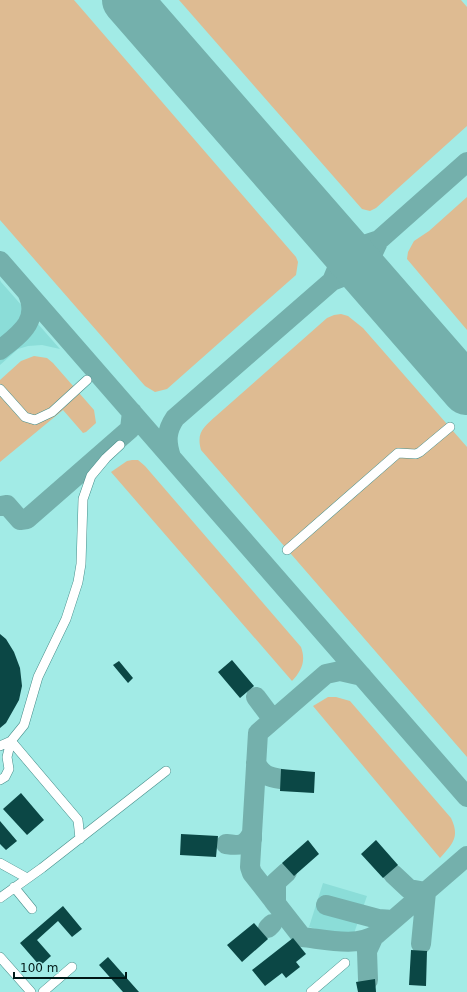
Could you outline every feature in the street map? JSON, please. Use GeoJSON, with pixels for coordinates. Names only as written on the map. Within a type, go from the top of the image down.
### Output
{"type":"FeatureCollection","features":[{"type":"Feature","properties":{"kind":"lane"},"geometry":{"type":"LineString","coordinates":[[0,389],[24,417],[35,420],[52,412],[87,380]]}},
{"type":"Feature","properties":{"kind":"lane"},"geometry":{"type":"LineString","coordinates":[[287,550],[398,453],[416,454],[420,452],[450,427]]}},
{"type":"Feature","properties":{"kind":"lane"},"geometry":{"type":"LineString","coordinates":[[0,746],[10,741],[24,724],[38,677],[66,619],[78,582],[81,564],[83,499],[92,476],[106,458],[120,445]]}},
{"type":"Feature","properties":{"kind":"lane"},"geometry":{"type":"LineString","coordinates":[[0,780],[5,777],[9,769],[7,757],[10,741]]}},
{"type":"Feature","properties":{"kind":"lane"},"geometry":{"type":"LineString","coordinates":[[10,741],[78,820],[80,839]]}},
{"type":"Feature","properties":{"kind":"lane"},"geometry":{"type":"LineString","coordinates":[[0,898],[80,839],[166,771]]}},
{"type":"Feature","properties":{"kind":"lane"},"geometry":{"type":"LineString","coordinates":[[0,863],[27,878]]}},
{"type":"Feature","properties":{"kind":"lane"},"geometry":{"type":"LineString","coordinates":[[14,888],[32,909]]}},
{"type":"Feature","properties":{"kind":"lane"},"geometry":{"type":"LineString","coordinates":[[0,956],[31,992]]}},
{"type":"Feature","properties":{"kind":"lane"},"geometry":{"type":"LineString","coordinates":[[311,992],[345,963]]}},
{"type":"Feature","properties":{"kind":"lane"},"geometry":{"type":"LineString","coordinates":[[43,992],[72,967]]}},
{"type":"Feature","properties":{"kind":"shaded area"},"geometry":{"type":"Polygon","coordinates":[[[0,0],[74,0],[296,257],[298,262],[296,275],[167,389],[155,392],[145,386],[0,220],[0,0]]]}},
{"type":"Feature","properties":{"kind":"shaded area"},"geometry":{"type":"Polygon","coordinates":[[[179,0],[461,0],[467,7],[467,126],[376,208],[370,211],[362,209],[179,0]]]}},
{"type":"Feature","properties":{"kind":"shaded area"},"geometry":{"type":"Polygon","coordinates":[[[467,197],[467,330],[407,259],[408,252],[414,241],[429,231],[467,197]]]}},
{"type":"Feature","properties":{"kind":"shaded area"},"geometry":{"type":"Polygon","coordinates":[[[0,280],[60,349],[42,345],[28,346],[18,349],[0,365],[0,280]]]}},
{"type":"Feature","properties":{"kind":"shaded area"},"geometry":{"type":"Polygon","coordinates":[[[341,314],[348,316],[363,328],[467,447],[467,757],[201,450],[200,434],[208,423],[327,318],[341,314]]]}},
{"type":"Feature","properties":{"kind":"shaded area"},"geometry":{"type":"Polygon","coordinates":[[[34,356],[47,358],[53,363],[94,410],[96,423],[83,433],[63,410],[0,462],[0,380],[21,361],[34,356]]]}},
{"type":"Feature","properties":{"kind":"shaded area"},"geometry":{"type":"Polygon","coordinates":[[[138,460],[145,466],[301,647],[303,661],[301,669],[292,681],[111,472],[127,461],[138,460]]]}},
{"type":"Feature","properties":{"kind":"shaded area"},"geometry":{"type":"Polygon","coordinates":[[[328,697],[336,697],[350,701],[451,818],[455,830],[454,840],[440,858],[313,706],[328,697]]]}},
{"type":"Feature","properties":{"kind":"shaded area"},"geometry":{"type":"Polygon","coordinates":[[[323,883],[367,896],[352,939],[309,927],[323,883]]]}},
{"type":"Feature","properties":{"kind":"building"},"geometry":{"type":"Polygon","coordinates":[[[0,634],[6,639],[14,652],[20,668],[22,686],[19,700],[6,723],[0,728],[0,634]]]}},
{"type":"Feature","properties":{"kind":"building"},"geometry":{"type":"Polygon","coordinates":[[[232,660],[254,686],[240,698],[218,672],[232,660]]]}},
{"type":"Feature","properties":{"kind":"building"},"geometry":{"type":"Polygon","coordinates":[[[119,661],[133,678],[128,683],[113,665],[119,661]]]}},
{"type":"Feature","properties":{"kind":"building"},"geometry":{"type":"Polygon","coordinates":[[[281,769],[315,772],[314,793],[280,791],[281,769]]]}},
{"type":"Feature","properties":{"kind":"building"},"geometry":{"type":"Polygon","coordinates":[[[21,793],[44,820],[27,835],[3,809],[21,793]]]}},
{"type":"Feature","properties":{"kind":"building"},"geometry":{"type":"Polygon","coordinates":[[[0,821],[17,841],[6,850],[0,844],[0,821]]]}},
{"type":"Feature","properties":{"kind":"building"},"geometry":{"type":"Polygon","coordinates":[[[181,834],[218,836],[216,857],[180,855],[181,834]]]}},
{"type":"Feature","properties":{"kind":"building"},"geometry":{"type":"Polygon","coordinates":[[[308,840],[319,854],[294,876],[282,863],[308,840]]]}},
{"type":"Feature","properties":{"kind":"building"},"geometry":{"type":"Polygon","coordinates":[[[376,840],[398,865],[383,878],[361,854],[376,840]]]}},
{"type":"Feature","properties":{"kind":"building"},"geometry":{"type":"Polygon","coordinates":[[[63,906],[82,929],[72,937],[58,921],[37,940],[51,956],[40,966],[20,943],[63,906]]]}},
{"type":"Feature","properties":{"kind":"building"},"geometry":{"type":"Polygon","coordinates":[[[254,923],[268,939],[242,962],[227,945],[254,923]]]}},
{"type":"Feature","properties":{"kind":"building"},"geometry":{"type":"Polygon","coordinates":[[[293,938],[306,954],[296,962],[300,967],[286,978],[282,973],[265,986],[252,970],[293,938]]]}},
{"type":"Feature","properties":{"kind":"building"},"geometry":{"type":"Polygon","coordinates":[[[411,950],[427,951],[426,986],[409,985],[411,950]]]}},
{"type":"Feature","properties":{"kind":"building"},"geometry":{"type":"Polygon","coordinates":[[[108,957],[139,992],[123,992],[99,965],[108,957]]]}},
{"type":"Feature","properties":{"kind":"building"},"geometry":{"type":"Polygon","coordinates":[[[375,979],[376,992],[358,992],[356,982],[375,979]]]}},
{"type":"Feature","properties":{"kind":"taxiway"},"geometry":{"type":"LineString","coordinates":[[171,457],[168,446],[168,432],[175,418],[332,281],[345,276],[371,280],[371,257],[379,240],[467,162]]}},
{"type":"Feature","properties":{"kind":"taxiway"},"geometry":{"type":"LineString","coordinates":[[336,240],[361,246],[379,240]]}},
{"type":"Feature","properties":{"kind":"taxiway"},"geometry":{"type":"LineString","coordinates":[[332,281],[339,264],[336,240]]}},
{"type":"Feature","properties":{"kind":"taxiway"},"geometry":{"type":"LineString","coordinates":[[0,261],[467,797]]}},
{"type":"Feature","properties":{"kind":"taxiway"},"geometry":{"type":"LineString","coordinates":[[0,350],[21,332],[30,318],[32,311],[31,302],[27,292]]}},
{"type":"Feature","properties":{"kind":"taxiway"},"geometry":{"type":"LineString","coordinates":[[0,506],[7,505],[20,520],[27,519],[130,429],[132,412]]}},
{"type":"Feature","properties":{"kind":"taxiway"},"geometry":{"type":"LineString","coordinates":[[362,676],[340,671],[326,674],[258,733],[250,867],[252,873],[302,937],[351,942],[361,941],[377,934],[467,856]]}},
{"type":"Feature","properties":{"kind":"taxiway"},"geometry":{"type":"LineString","coordinates":[[256,697],[268,713]]}},
{"type":"Feature","properties":{"kind":"taxiway"},"geometry":{"type":"LineString","coordinates":[[256,763],[266,775],[281,779]]}},
{"type":"Feature","properties":{"kind":"taxiway"},"geometry":{"type":"LineString","coordinates":[[226,844],[238,845],[245,843],[252,833],[252,840]]}},
{"type":"Feature","properties":{"kind":"taxiway"},"geometry":{"type":"LineString","coordinates":[[273,900],[276,904],[276,882],[287,872]]}},
{"type":"Feature","properties":{"kind":"taxiway"},"geometry":{"type":"LineString","coordinates":[[393,874],[409,889],[426,892],[421,944]]}},
{"type":"Feature","properties":{"kind":"taxiway"},"geometry":{"type":"LineString","coordinates":[[326,905],[378,919],[393,920]]}},
{"type":"Feature","properties":{"kind":"taxiway"},"geometry":{"type":"LineString","coordinates":[[268,928],[272,924]]}},
{"type":"Feature","properties":{"kind":"taxiway"},"geometry":{"type":"LineString","coordinates":[[368,980],[367,951],[373,938]]}},
{"type":"Feature","properties":{"kind":"runway"},"geometry":{"type":"LineString","coordinates":[[127,0],[467,390]]}}]}
